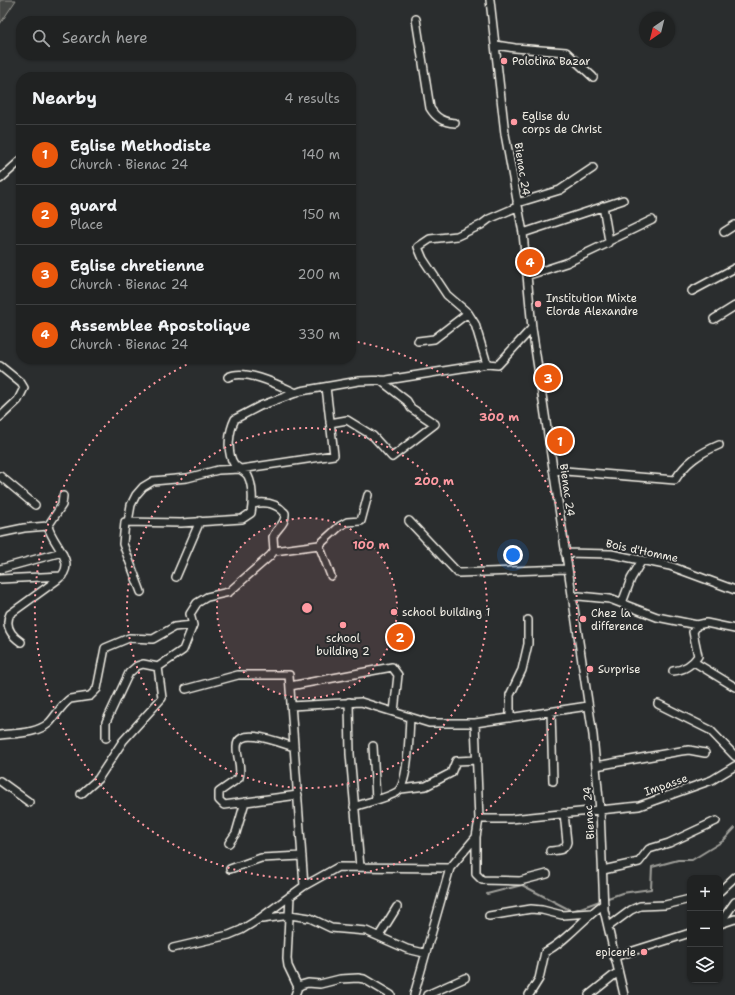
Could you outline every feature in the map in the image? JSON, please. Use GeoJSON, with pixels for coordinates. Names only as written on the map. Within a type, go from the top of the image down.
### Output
{"type":"FeatureCollection","features":[{"type":"Feature","properties":{"kind":"street","name":"Bienac 24"},"geometry":{"type":"LineString","coordinates":[[490,0],[505,134],[517,205],[524,233],[532,328],[567,569],[580,644],[596,766],[604,870],[604,907],[614,957],[624,995]]}},
{"type":"Feature","properties":{"kind":"street"},"geometry":{"type":"LineString","coordinates":[[416,19],[430,108],[435,116],[445,122],[455,124]]}},
{"type":"Feature","properties":{"kind":"street"},"geometry":{"type":"LineString","coordinates":[[496,45],[566,52],[593,77]]}},
{"type":"Feature","properties":{"kind":"street"},"geometry":{"type":"LineString","coordinates":[[0,179],[16,165]]}},
{"type":"Feature","properties":{"kind":"street"},"geometry":{"type":"LineString","coordinates":[[487,364],[475,324],[468,313],[447,295],[423,259],[418,247],[430,239],[456,236],[481,225],[489,219],[517,205],[560,190],[593,168]]}},
{"type":"Feature","properties":{"kind":"street"},"geometry":{"type":"LineString","coordinates":[[524,233],[623,200]]}},
{"type":"Feature","properties":{"kind":"street"},"geometry":{"type":"LineString","coordinates":[[603,206],[609,241]]}},
{"type":"Feature","properties":{"kind":"street"},"geometry":{"type":"LineString","coordinates":[[528,274],[566,263],[652,220]]}},
{"type":"Feature","properties":{"kind":"street"},"geometry":{"type":"LineString","coordinates":[[724,232],[735,225]]}},
{"type":"Feature","properties":{"kind":"street"},"geometry":{"type":"LineString","coordinates":[[692,291],[735,268]]}},
{"type":"Feature","properties":{"kind":"street"},"geometry":{"type":"LineString","coordinates":[[714,319],[735,306]]}},
{"type":"Feature","properties":{"kind":"street"},"geometry":{"type":"LineString","coordinates":[[418,342],[434,339],[468,313]]}},
{"type":"Feature","properties":{"kind":"street"},"geometry":{"type":"LineString","coordinates":[[141,592],[123,544],[124,522],[200,522],[242,519],[251,512],[253,504],[249,477],[234,463],[230,453],[229,436],[235,419],[260,406],[296,393],[359,381],[380,380],[487,364],[498,365],[532,328]]}},
{"type":"Feature","properties":{"kind":"street"},"geometry":{"type":"LineString","coordinates":[[0,366],[21,383],[24,388],[18,400],[0,418]]}},
{"type":"Feature","properties":{"kind":"street"},"geometry":{"type":"LineString","coordinates":[[228,377],[232,375],[246,374],[277,384],[296,393]]}},
{"type":"Feature","properties":{"kind":"street"},"geometry":{"type":"LineString","coordinates":[[330,424],[347,420],[373,436],[392,457],[435,424],[411,408],[407,401],[380,380]]}},
{"type":"Feature","properties":{"kind":"street"},"geometry":{"type":"LineString","coordinates":[[128,522],[131,505],[136,495],[143,487],[153,481],[187,478],[218,470],[241,469],[334,455],[326,387]]}},
{"type":"Feature","properties":{"kind":"street"},"geometry":{"type":"LineString","coordinates":[[553,470],[675,480],[683,467],[699,454],[719,445]]}},
{"type":"Feature","properties":{"kind":"street"},"geometry":{"type":"LineString","coordinates":[[0,476],[35,505]]}},
{"type":"Feature","properties":{"kind":"street"},"geometry":{"type":"LineString","coordinates":[[48,526],[62,505],[64,496]]}},
{"type":"Feature","properties":{"kind":"street"},"geometry":{"type":"LineString","coordinates":[[106,738],[106,722],[129,673],[137,666],[143,664],[158,667],[183,650],[193,625],[190,614],[197,603],[207,597],[229,592],[274,551],[319,545],[340,526],[347,522],[361,521],[368,496]]}},
{"type":"Feature","properties":{"kind":"street"},"geometry":{"type":"LineString","coordinates":[[253,504],[260,502],[274,504],[285,513],[286,519],[283,525],[272,537],[274,551]]}},
{"type":"Feature","properties":{"kind":"street"},"geometry":{"type":"LineString","coordinates":[[409,521],[458,573],[567,569]]}},
{"type":"Feature","properties":{"kind":"street"},"geometry":{"type":"LineString","coordinates":[[176,576],[200,522]]}},
{"type":"Feature","properties":{"kind":"street"},"geometry":{"type":"LineString","coordinates":[[0,533],[24,528],[48,526]]}},
{"type":"Feature","properties":{"kind":"street"},"geometry":{"type":"LineString","coordinates":[[21,642],[13,637],[10,631],[8,618],[10,614],[62,576],[66,564],[62,552],[48,526]]}},
{"type":"Feature","properties":{"kind":"street"},"geometry":{"type":"LineString","coordinates":[[319,545],[331,576]]}},
{"type":"Feature","properties":{"kind":"street"},"geometry":{"type":"LineString","coordinates":[[0,569],[62,552]]}},
{"type":"Feature","properties":{"kind":"street","name":"Bois d'Homme"},"geometry":{"type":"LineString","coordinates":[[565,552],[611,554],[670,566],[735,590]]}},
{"type":"Feature","properties":{"kind":"street"},"geometry":{"type":"LineString","coordinates":[[622,603],[631,579],[642,560]]}},
{"type":"Feature","properties":{"kind":"street"},"geometry":{"type":"LineString","coordinates":[[0,578],[62,576]]}},
{"type":"Feature","properties":{"kind":"street"},"geometry":{"type":"LineString","coordinates":[[572,598],[597,598],[622,603],[646,614],[697,625],[706,623],[734,630]]}},
{"type":"Feature","properties":{"kind":"street"},"geometry":{"type":"LineString","coordinates":[[510,718],[510,695],[522,670],[528,644],[528,620]]}},
{"type":"Feature","properties":{"kind":"street"},"geometry":{"type":"LineString","coordinates":[[0,735],[27,732],[40,728],[48,724],[70,699],[90,696],[96,689],[105,648],[129,638],[153,639],[174,627],[193,625]]}},
{"type":"Feature","properties":{"kind":"street"},"geometry":{"type":"LineString","coordinates":[[673,671],[684,668],[694,662],[698,656],[693,632],[697,625]]}},
{"type":"Feature","properties":{"kind":"street"},"geometry":{"type":"LineString","coordinates":[[694,662],[735,687]]}},
{"type":"Feature","properties":{"kind":"street"},"geometry":{"type":"LineString","coordinates":[[81,794],[98,779],[123,741],[162,698],[158,667]]}},
{"type":"Feature","properties":{"kind":"street"},"geometry":{"type":"LineString","coordinates":[[290,686],[392,667],[398,675],[394,712]]}},
{"type":"Feature","properties":{"kind":"street"},"geometry":{"type":"LineString","coordinates":[[186,689],[238,675],[289,675],[304,886]]}},
{"type":"Feature","properties":{"kind":"street"},"geometry":{"type":"LineString","coordinates":[[349,702],[350,754],[360,868]]}},
{"type":"Feature","properties":{"kind":"street"},"geometry":{"type":"LineString","coordinates":[[291,706],[361,702],[428,723],[475,723],[588,706]]}},
{"type":"Feature","properties":{"kind":"street"},"geometry":{"type":"LineString","coordinates":[[658,704],[710,730],[735,756]]}},
{"type":"Feature","properties":{"kind":"street"},"geometry":{"type":"LineString","coordinates":[[551,712],[553,781]]}},
{"type":"Feature","properties":{"kind":"street"},"geometry":{"type":"LineString","coordinates":[[401,789],[406,770],[410,717]]}},
{"type":"Feature","properties":{"kind":"street"},"geometry":{"type":"LineString","coordinates":[[475,723],[479,819],[476,837],[476,874],[482,880],[520,881],[547,874]]}},
{"type":"Feature","properties":{"kind":"street"},"geometry":{"type":"LineString","coordinates":[[294,747],[254,735],[248,736],[239,742],[237,749],[241,768],[239,778],[219,792],[218,800],[224,805],[298,795]]}},
{"type":"Feature","properties":{"kind":"street"},"geometry":{"type":"LineString","coordinates":[[373,746],[376,800]]}},
{"type":"Feature","properties":{"kind":"street"},"geometry":{"type":"LineString","coordinates":[[596,766],[689,750],[705,753]]}},
{"type":"Feature","properties":{"kind":"street"},"geometry":{"type":"LineString","coordinates":[[354,807],[376,800],[401,789],[426,786],[450,773],[456,761],[477,760]]}},
{"type":"Feature","properties":{"kind":"street","name":"Impasse"},"geometry":{"type":"LineString","coordinates":[[479,819],[511,819],[639,806],[712,780],[735,766]]}},
{"type":"Feature","properties":{"kind":"street"},"geometry":{"type":"LineString","coordinates":[[0,780],[28,802]]}},
{"type":"Feature","properties":{"kind":"street"},"geometry":{"type":"LineString","coordinates":[[229,843],[236,833],[245,802]]}},
{"type":"Feature","properties":{"kind":"street"},"geometry":{"type":"LineString","coordinates":[[550,851],[563,849],[566,846],[567,842],[564,813]]}},
{"type":"Feature","properties":{"kind":"street"},"geometry":{"type":"LineString","coordinates":[[604,870],[639,862],[649,849],[669,843],[716,821]]}},
{"type":"Feature","properties":{"kind":"street"},"geometry":{"type":"LineString","coordinates":[[414,995],[424,953],[450,868],[476,837]]}},
{"type":"Feature","properties":{"kind":"street"},"geometry":{"type":"LineString","coordinates":[[230,869],[261,858],[302,856]]}},
{"type":"Feature","properties":{"kind":"street"},"geometry":{"type":"LineString","coordinates":[[173,948],[228,935],[259,919],[304,886],[338,867],[450,868]]}},
{"type":"Feature","properties":{"kind":"street"},"geometry":{"type":"LineString","coordinates":[[723,888],[735,876]]}},
{"type":"Feature","properties":{"kind":"street"},"geometry":{"type":"LineString","coordinates":[[290,896],[287,959],[298,987],[295,995]]}},
{"type":"Feature","properties":{"kind":"street"},"geometry":{"type":"LineString","coordinates":[[608,927],[631,910],[640,906],[665,905],[687,900]]}},
{"type":"Feature","properties":{"kind":"street"},"geometry":{"type":"LineString","coordinates":[[723,920],[735,902]]}},
{"type":"Feature","properties":{"kind":"street"},"geometry":{"type":"LineString","coordinates":[[379,936],[397,907]]}},
{"type":"Feature","properties":{"kind":"street"},"geometry":{"type":"LineString","coordinates":[[489,916],[531,909],[562,915],[592,912],[604,907]]}},
{"type":"Feature","properties":{"kind":"street"},"geometry":{"type":"LineString","coordinates":[[530,995],[539,979],[543,955],[545,952],[558,945],[592,912]]}},
{"type":"Feature","properties":{"kind":"street"},"geometry":{"type":"LineString","coordinates":[[259,919],[290,915],[310,918],[336,929],[366,931],[407,949],[424,953]]}},
{"type":"Feature","properties":{"kind":"street"},"geometry":{"type":"LineString","coordinates":[[723,923],[735,919]]}},
{"type":"Feature","properties":{"kind":"street"},"geometry":{"type":"LineString","coordinates":[[614,957],[687,934]]}},
{"type":"Feature","properties":{"kind":"street"},"geometry":{"type":"LineString","coordinates":[[589,995],[618,972]]}},
{"type":"Feature","properties":{"kind":"street"},"geometry":{"type":"LineString","coordinates":[[298,987],[308,983],[320,984],[340,978],[358,978],[364,979],[391,995]]}},
{"type":"Feature","properties":{"kind":"street"},"geometry":{"type":"LineString","coordinates":[[427,995],[465,978]]}},
{"type":"Feature","properties":{"kind":"shaded area"},"geometry":{"type":"Polygon","coordinates":[[[0,0],[16,0],[0,24],[0,0]]]}},
{"type":"Feature","properties":{"kind":"waterway"},"geometry":{"type":"LineString","coordinates":[[487,894],[522,885],[572,911],[622,893],[651,889],[652,867],[678,860],[692,860],[723,841],[735,828]]}},
{"type":"Feature","properties":{"kind":"place","name":"Polotina Bazar"},"geometry":{"type":"Point","coordinates":[504,61]}},
{"type":"Feature","properties":{"kind":"place","name":"Eglise du corps de Christ"},"geometry":{"type":"Point","coordinates":[514,122]}},
{"type":"Feature","properties":{"kind":"place","name":"Assemblee Apostolique"},"geometry":{"type":"Point","coordinates":[530,262]}},
{"type":"Feature","properties":{"kind":"place","name":"Institution Mixte Elorde Alexandre"},"geometry":{"type":"Point","coordinates":[538,304]}},
{"type":"Feature","properties":{"kind":"place","name":"Eglise chretienne"},"geometry":{"type":"Point","coordinates":[548,378]}},
{"type":"Feature","properties":{"kind":"place","name":"Eglise Methodiste"},"geometry":{"type":"Point","coordinates":[560,441]}},
{"type":"Feature","properties":{"kind":"place","name":"school building 1"},"geometry":{"type":"Point","coordinates":[394,612]}},
{"type":"Feature","properties":{"kind":"place","name":"Chez la difference"},"geometry":{"type":"Point","coordinates":[583,619]}},
{"type":"Feature","properties":{"kind":"place","name":"school building 2"},"geometry":{"type":"Point","coordinates":[343,625]}},
{"type":"Feature","properties":{"kind":"place","name":"guard"},"geometry":{"type":"Point","coordinates":[400,637]}},
{"type":"Feature","properties":{"kind":"place","name":"Surprise"},"geometry":{"type":"Point","coordinates":[590,669]}},
{"type":"Feature","properties":{"kind":"place","name":"epicerie"},"geometry":{"type":"Point","coordinates":[644,952]}}]}
